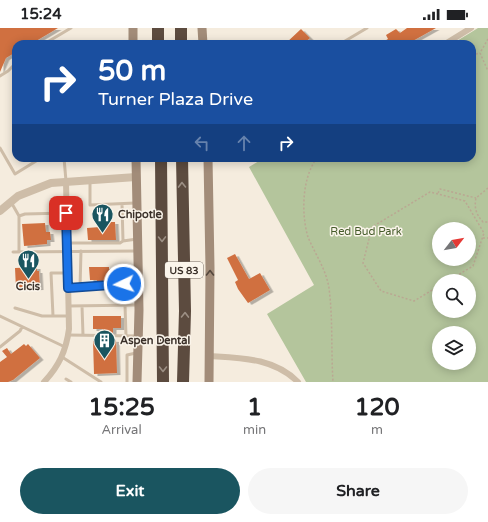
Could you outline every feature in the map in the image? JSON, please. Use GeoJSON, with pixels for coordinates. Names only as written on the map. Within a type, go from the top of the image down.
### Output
{"type":"FeatureCollection","features":[{"type":"Feature","properties":{"kind":"highway"},"geometry":{"type":"LineString","coordinates":[[158,28],[158,40]]}},
{"type":"Feature","properties":{"kind":"highway"},"geometry":{"type":"LineString","coordinates":[[181,28],[181,40]]}},
{"type":"Feature","properties":{"kind":"highway","name":"US 83"},"geometry":{"type":"LineString","coordinates":[[161,162],[163,382]]}},
{"type":"Feature","properties":{"kind":"highway","name":"US 83"},"geometry":{"type":"LineString","coordinates":[[182,162],[185,312],[183,382]]}},
{"type":"Feature","properties":{"kind":"main road"},"geometry":{"type":"LineString","coordinates":[[133,28],[133,40]]}},
{"type":"Feature","properties":{"kind":"main road"},"geometry":{"type":"LineString","coordinates":[[202,28],[203,40]]}},
{"type":"Feature","properties":{"kind":"main road"},"geometry":{"type":"LineString","coordinates":[[136,162],[139,305],[137,382]]}},
{"type":"Feature","properties":{"kind":"main road"},"geometry":{"type":"LineString","coordinates":[[208,162],[209,382]]}},
{"type":"Feature","properties":{"kind":"street"},"geometry":{"type":"LineString","coordinates":[[452,40],[471,28]]}},
{"type":"Feature","properties":{"kind":"street"},"geometry":{"type":"LineString","coordinates":[[0,210],[18,196],[51,183],[136,177]]}},
{"type":"Feature","properties":{"kind":"street"},"geometry":{"type":"LineString","coordinates":[[44,382],[53,372],[62,357],[66,348],[68,335],[69,306],[66,181]]}},
{"type":"Feature","properties":{"kind":"street"},"geometry":{"type":"LineString","coordinates":[[210,356],[260,361],[275,365],[291,375],[298,382]]}},
{"type":"Feature","properties":{"kind":"lane"},"geometry":{"type":"LineString","coordinates":[[51,40],[71,28]]}},
{"type":"Feature","properties":{"kind":"lane"},"geometry":{"type":"LineString","coordinates":[[347,40],[367,28]]}},
{"type":"Feature","properties":{"kind":"lane"},"geometry":{"type":"LineString","coordinates":[[0,76],[12,67]]}},
{"type":"Feature","properties":{"kind":"lane"},"geometry":{"type":"LineString","coordinates":[[0,148],[15,174],[35,162]]}},
{"type":"Feature","properties":{"kind":"lane"},"geometry":{"type":"LineString","coordinates":[[64,162],[66,181]]}},
{"type":"Feature","properties":{"kind":"lane"},"geometry":{"type":"LineString","coordinates":[[90,180],[90,205],[136,203]]}},
{"type":"Feature","properties":{"kind":"lane"},"geometry":{"type":"LineString","coordinates":[[11,202],[19,216],[19,252]]}},
{"type":"Feature","properties":{"kind":"lane"},"geometry":{"type":"LineString","coordinates":[[122,204],[123,240]]}},
{"type":"Feature","properties":{"kind":"lane"},"geometry":{"type":"LineString","coordinates":[[19,216],[25,214],[66,213]]}},
{"type":"Feature","properties":{"kind":"lane"},"geometry":{"type":"LineString","coordinates":[[67,243],[120,243],[123,240],[137,239]]}},
{"type":"Feature","properties":{"kind":"lane"},"geometry":{"type":"LineString","coordinates":[[80,288],[81,251]]}},
{"type":"Feature","properties":{"kind":"lane"},"geometry":{"type":"LineString","coordinates":[[13,252],[137,251]]}},
{"type":"Feature","properties":{"kind":"lane"},"geometry":{"type":"LineString","coordinates":[[54,316],[51,273],[68,273]]}},
{"type":"Feature","properties":{"kind":"lane"},"geometry":{"type":"LineString","coordinates":[[68,288],[138,283]]}},
{"type":"Feature","properties":{"kind":"lane"},"geometry":{"type":"LineString","coordinates":[[125,305],[126,336]]}},
{"type":"Feature","properties":{"kind":"lane"},"geometry":{"type":"LineString","coordinates":[[69,306],[139,305]]}},
{"type":"Feature","properties":{"kind":"lane"},"geometry":{"type":"LineString","coordinates":[[82,306],[83,335]]}},
{"type":"Feature","properties":{"kind":"lane"},"geometry":{"type":"LineString","coordinates":[[15,308],[42,316],[69,316]]}},
{"type":"Feature","properties":{"kind":"lane"},"geometry":{"type":"LineString","coordinates":[[0,316],[66,348]]}},
{"type":"Feature","properties":{"kind":"lane"},"geometry":{"type":"LineString","coordinates":[[0,346],[20,331],[22,326]]}},
{"type":"Feature","properties":{"kind":"lane"},"geometry":{"type":"LineString","coordinates":[[68,335],[138,336]]}},
{"type":"Feature","properties":{"kind":"lane"},"geometry":{"type":"LineString","coordinates":[[127,382],[128,355],[138,353]]}},
{"type":"Feature","properties":{"kind":"lane"},"geometry":{"type":"LineString","coordinates":[[62,357],[101,382]]}},
{"type":"Feature","properties":{"kind":"lane"},"geometry":{"type":"LineString","coordinates":[[66,379],[71,382]]}},
{"type":"Feature","properties":{"kind":"path"},"geometry":{"type":"LineString","coordinates":[[476,54],[480,53],[488,39]]}},
{"type":"Feature","properties":{"kind":"path"},"geometry":{"type":"LineString","coordinates":[[480,53],[488,71]]}},
{"type":"Feature","properties":{"kind":"path"},"geometry":{"type":"LineString","coordinates":[[315,162],[307,178],[304,196],[306,226],[308,236],[324,269],[328,288],[333,382]]}},
{"type":"Feature","properties":{"kind":"path"},"geometry":{"type":"LineString","coordinates":[[488,188],[476,198],[474,207],[478,216],[483,222],[488,222]]}},
{"type":"Feature","properties":{"kind":"path"},"geometry":{"type":"LineString","coordinates":[[438,194],[440,189],[476,198]]}},
{"type":"Feature","properties":{"kind":"path"},"geometry":{"type":"LineString","coordinates":[[432,290],[414,301],[381,292],[363,263],[372,227],[430,192],[465,201],[484,233],[473,266],[460,274]]}},
{"type":"Feature","properties":{"kind":"path"},"geometry":{"type":"LineString","coordinates":[[483,238],[488,238]]}},
{"type":"Feature","properties":{"kind":"green space","name":"Red Bud Park"},"geometry":{"type":"Polygon","coordinates":[[[478,28],[488,28],[488,382],[306,382],[267,314],[314,285],[249,167],[257,162],[476,162],[476,40],[458,40],[478,28]]]}},
{"type":"Feature","properties":{"kind":"building"},"geometry":{"type":"Polygon","coordinates":[[[0,28],[58,28],[38,40],[12,40],[12,54],[6,58],[0,72],[0,28]]]}},
{"type":"Feature","properties":{"kind":"building"},"geometry":{"type":"Polygon","coordinates":[[[407,28],[436,28],[415,40],[386,40],[388,39],[386,35],[396,29],[400,33],[407,28]]]}},
{"type":"Feature","properties":{"kind":"building"},"geometry":{"type":"Polygon","coordinates":[[[301,29],[310,38],[308,40],[289,40],[301,29]]]}},
{"type":"Feature","properties":{"kind":"building","name":"Chipotle"},"geometry":{"type":"Polygon","coordinates":[[[100,222],[115,222],[116,240],[88,240],[87,228],[100,227],[100,222]]]}},
{"type":"Feature","properties":{"kind":"building"},"geometry":{"type":"Polygon","coordinates":[[[45,223],[46,232],[50,232],[51,240],[47,240],[47,244],[24,246],[22,224],[45,223]]]}},
{"type":"Feature","properties":{"kind":"building"},"geometry":{"type":"Polygon","coordinates":[[[235,254],[249,279],[260,273],[270,290],[248,303],[238,289],[235,282],[238,280],[227,258],[235,254]]]}},
{"type":"Feature","properties":{"kind":"building","name":"Cicis"},"geometry":{"type":"Polygon","coordinates":[[[37,267],[37,271],[39,271],[40,288],[16,289],[15,268],[37,267]]]}},
{"type":"Feature","properties":{"kind":"building"},"geometry":{"type":"Polygon","coordinates":[[[89,267],[109,267],[109,270],[119,269],[119,279],[97,282],[97,280],[90,280],[89,267]]]}},
{"type":"Feature","properties":{"kind":"building"},"geometry":{"type":"Polygon","coordinates":[[[93,316],[121,316],[121,328],[113,328],[113,333],[102,333],[103,329],[93,329],[93,316]]]}},
{"type":"Feature","properties":{"kind":"building","name":"Aspen Dental"},"geometry":{"type":"Polygon","coordinates":[[[102,339],[116,340],[117,373],[94,374],[93,341],[102,339]]]}},
{"type":"Feature","properties":{"kind":"building"},"geometry":{"type":"Polygon","coordinates":[[[24,344],[26,346],[28,344],[40,358],[13,380],[8,382],[0,382],[0,362],[7,357],[2,351],[7,348],[11,354],[24,344]]]}},
{"type":"Feature","properties":{"kind":"place","name":"Chipotle"},"geometry":{"type":"Point","coordinates":[102,234]}},
{"type":"Feature","properties":{"kind":"place","name":"Cicis"},"geometry":{"type":"Point","coordinates":[28,280]}},
{"type":"Feature","properties":{"kind":"place","name":"Aspen Dental"},"geometry":{"type":"Point","coordinates":[105,360]}},
{"type":"Feature","properties":{"kind":"route"},"geometry":{"type":"LineString","coordinates":[[66,213],[68,288],[124,284]]}}]}
